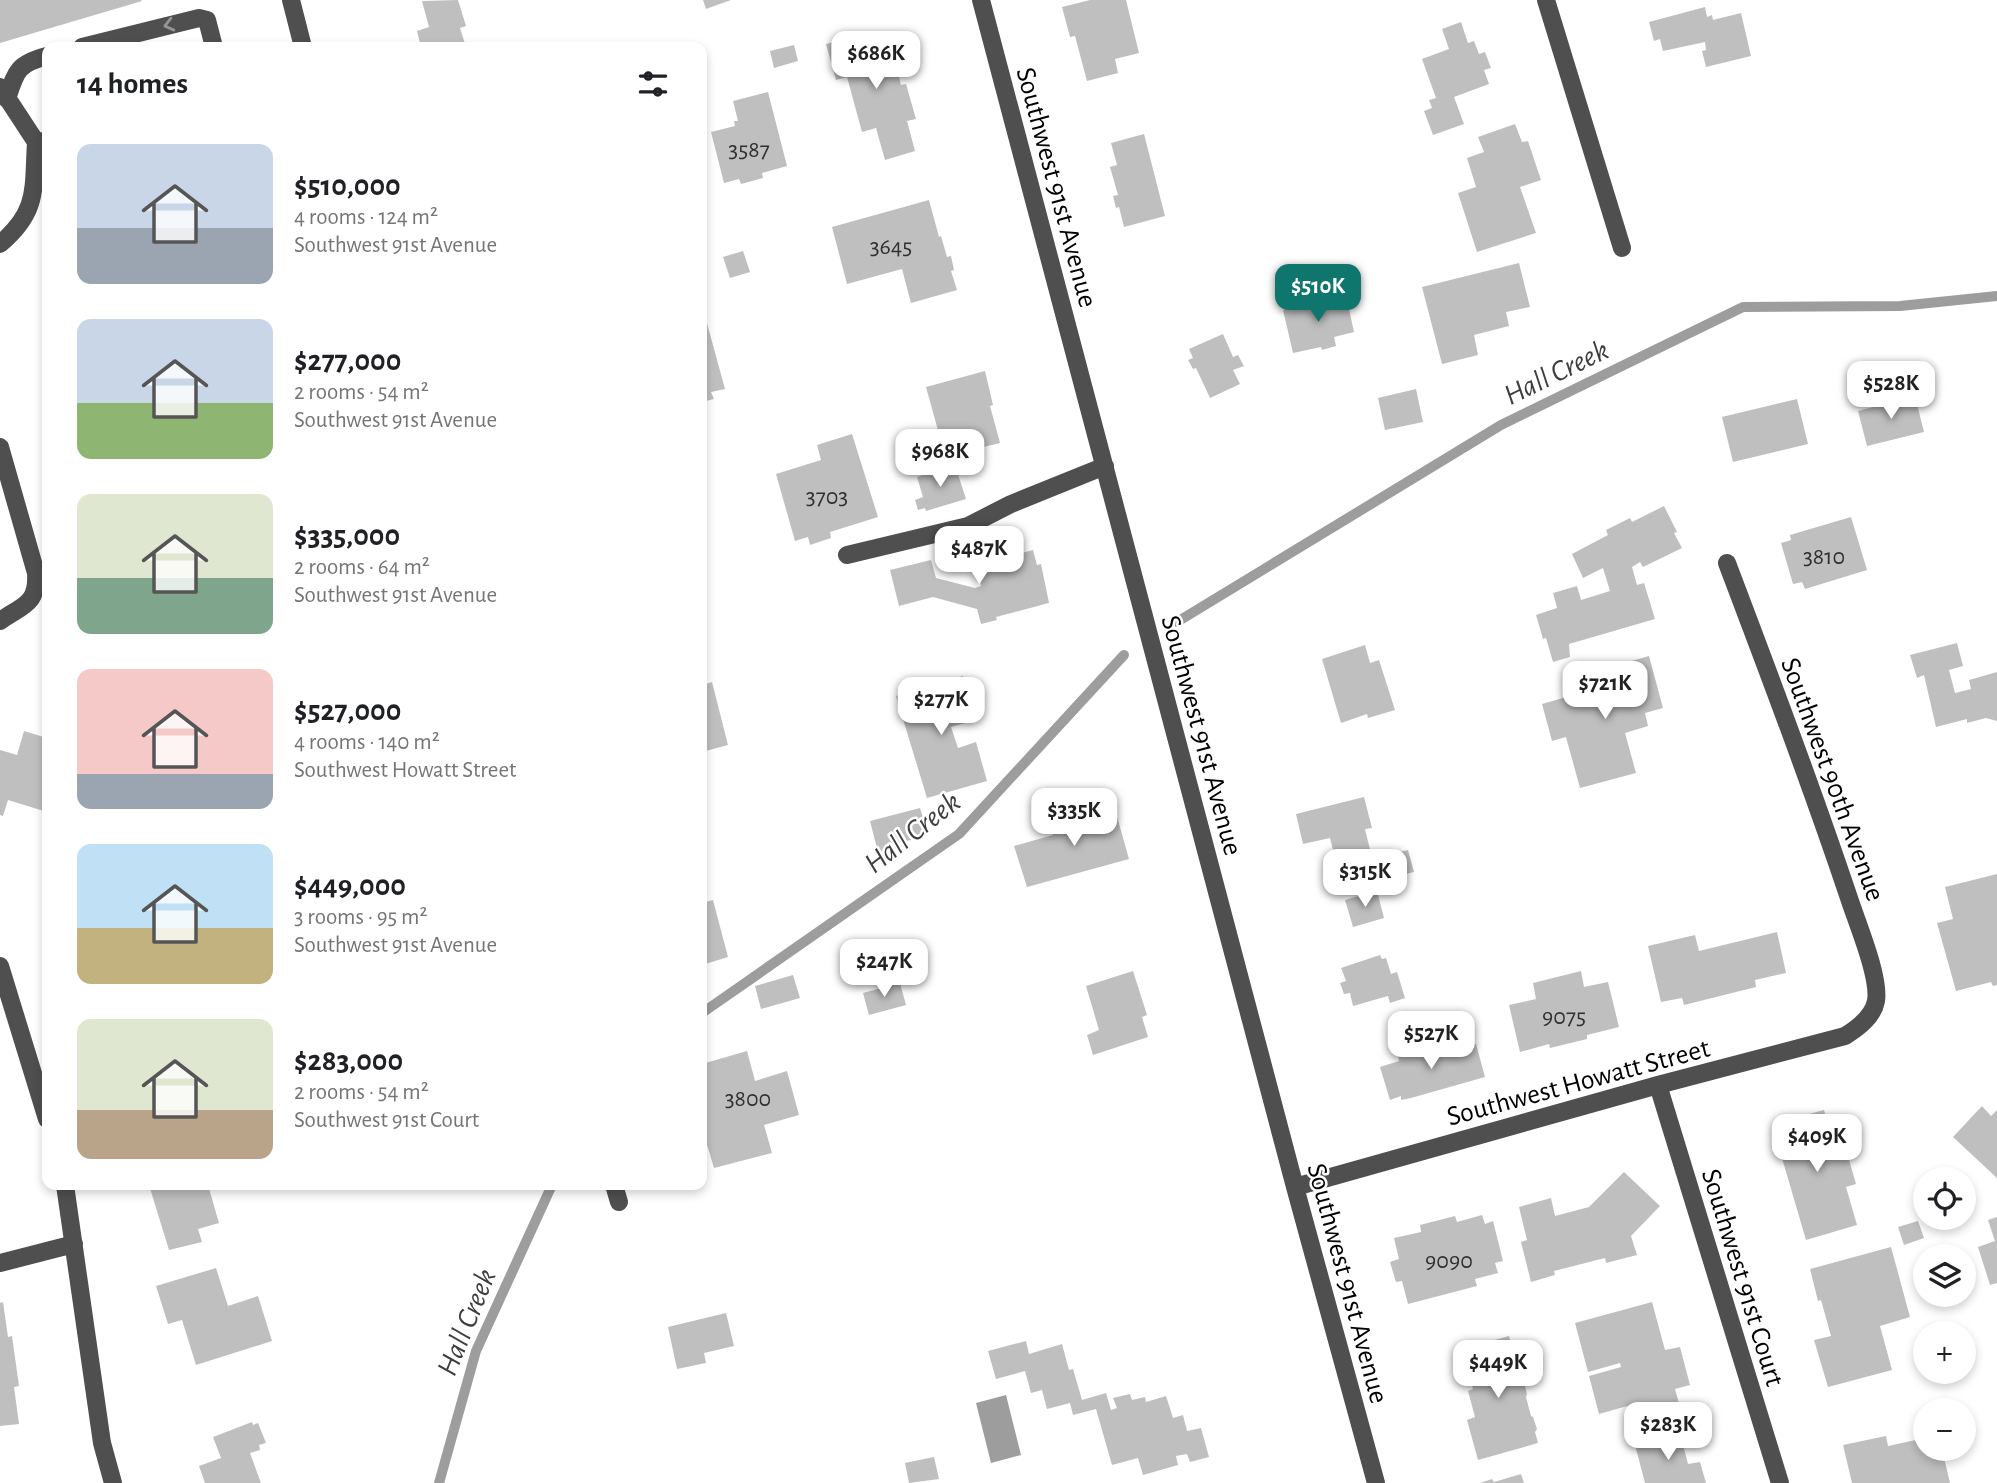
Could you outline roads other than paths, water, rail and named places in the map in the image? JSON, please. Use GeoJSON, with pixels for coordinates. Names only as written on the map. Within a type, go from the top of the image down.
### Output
{"type":"FeatureCollection","features":[{"type":"Feature","properties":{"kind":"street"},"geometry":{"type":"LineString","coordinates":[[204,0],[213,42]]}},
{"type":"Feature","properties":{"kind":"street"},"geometry":{"type":"LineString","coordinates":[[290,0],[302,42]]}},
{"type":"Feature","properties":{"kind":"street","name":"Southwest 91st Avenue"},"geometry":{"type":"LineString","coordinates":[[981,0],[1295,1188],[1376,1483]]}},
{"type":"Feature","properties":{"kind":"street"},"geometry":{"type":"LineString","coordinates":[[1546,0],[1622,248]]}},
{"type":"Feature","properties":{"kind":"street"},"geometry":{"type":"LineString","coordinates":[[102,42],[199,18],[207,20]]}},
{"type":"Feature","properties":{"kind":"street"},"geometry":{"type":"LineString","coordinates":[[0,244],[19,228],[32,201],[41,141],[4,93],[17,70],[28,61],[42,57]]}},
{"type":"Feature","properties":{"kind":"street"},"geometry":{"type":"LineString","coordinates":[[0,446],[36,573],[37,589],[33,598],[0,621]]}},
{"type":"Feature","properties":{"kind":"street"},"geometry":{"type":"LineString","coordinates":[[847,555],[968,526],[1011,504],[1105,466]]}},
{"type":"Feature","properties":{"kind":"street","name":"Southwest 90th Avenue"},"geometry":{"type":"LineString","coordinates":[[1727,563],[1818,807],[1868,955],[1876,1001],[1869,1016]]}},
{"type":"Feature","properties":{"kind":"street"},"geometry":{"type":"LineString","coordinates":[[0,966],[42,1102]]}},
{"type":"Feature","properties":{"kind":"street","name":"Southwest Howatt Street"},"geometry":{"type":"LineString","coordinates":[[1295,1188],[1845,1036],[1859,1028],[1869,1016]]}},
{"type":"Feature","properties":{"kind":"street","name":"Southwest 91st Court"},"geometry":{"type":"LineString","coordinates":[[1658,1086],[1780,1483]]}},
{"type":"Feature","properties":{"kind":"street"},"geometry":{"type":"LineString","coordinates":[[66,1190],[102,1443],[113,1483]]}},
{"type":"Feature","properties":{"kind":"street"},"geometry":{"type":"LineString","coordinates":[[0,1263],[74,1244]]}},
{"type":"Feature","properties":{"kind":"waterway","name":"Hall Creek"},"geometry":{"type":"LineString","coordinates":[[1177,622],[1501,425],[1743,307],[1900,306],[1997,296]]}},
{"type":"Feature","properties":{"kind":"waterway","name":"Hall Creek"},"geometry":{"type":"LineString","coordinates":[[707,1010],[959,834],[1124,655]]}},
{"type":"Feature","properties":{"kind":"waterway","name":"Hall Creek"},"geometry":{"type":"LineString","coordinates":[[439,1483],[476,1351],[550,1190]]}}]}
